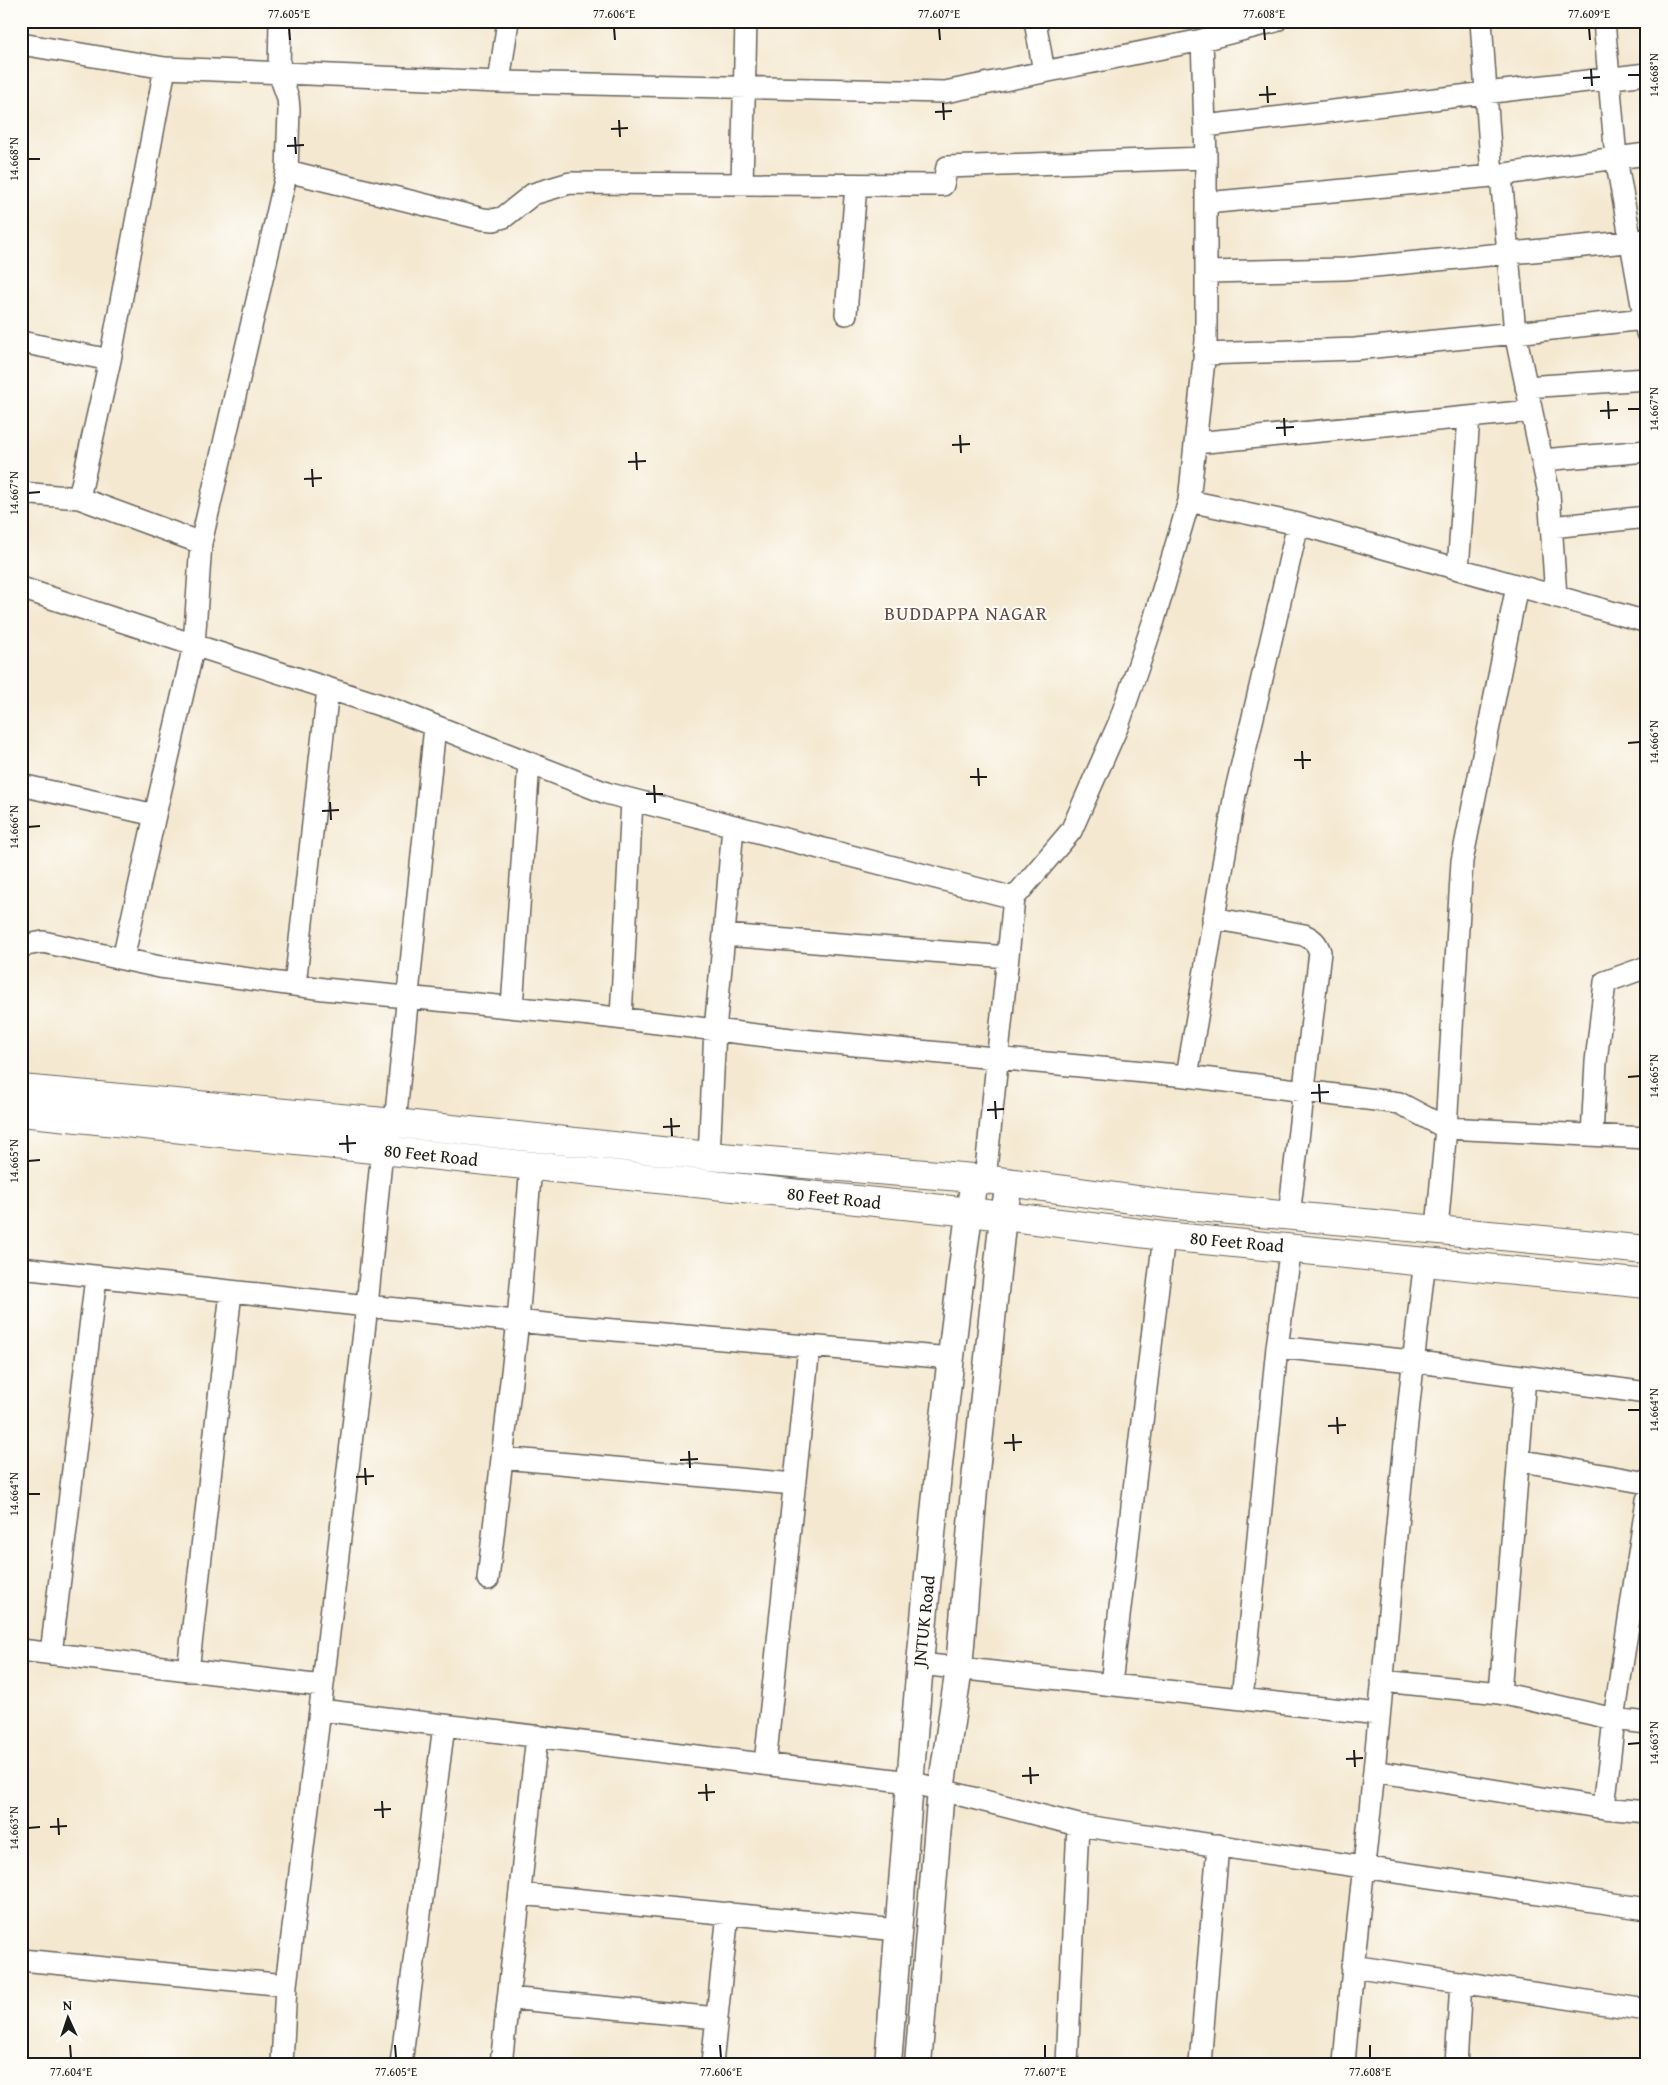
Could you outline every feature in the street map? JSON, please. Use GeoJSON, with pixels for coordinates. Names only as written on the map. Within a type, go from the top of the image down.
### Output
{"type":"FeatureCollection","features":[{"type":"Feature","properties":{"kind":"main road","name":"80 Feet Road"},"geometry":{"type":"LineString","coordinates":[[21,1089],[395,1123],[709,1156],[990,1180],[1167,1204],[1647,1250]]}},
{"type":"Feature","properties":{"kind":"main road","name":"80 Feet Road"},"geometry":{"type":"LineString","coordinates":[[21,1112],[970,1212],[1164,1236],[1292,1247],[1647,1284]]}},
{"type":"Feature","properties":{"kind":"street"},"geometry":{"type":"LineString","coordinates":[[123,959],[194,645],[201,543],[287,171],[288,98],[279,73],[280,21]]}},
{"type":"Feature","properties":{"kind":"street"},"geometry":{"type":"LineString","coordinates":[[499,82],[508,21]]}},
{"type":"Feature","properties":{"kind":"street"},"geometry":{"type":"LineString","coordinates":[[742,184],[746,21]]}},
{"type":"Feature","properties":{"kind":"street"},"geometry":{"type":"LineString","coordinates":[[1035,21],[1044,72]]}},
{"type":"Feature","properties":{"kind":"street"},"geometry":{"type":"LineString","coordinates":[[21,44],[165,68],[499,82],[599,83],[744,89],[945,92],[1202,40],[1276,21]]}},
{"type":"Feature","properties":{"kind":"street"},"geometry":{"type":"LineString","coordinates":[[1480,21],[1486,93],[1508,254],[1514,333],[1549,493],[1556,596]]}},
{"type":"Feature","properties":{"kind":"street"},"geometry":{"type":"LineString","coordinates":[[1204,354],[1355,349],[1514,333],[1646,326],[1639,241],[1616,158],[1604,21]]}},
{"type":"Feature","properties":{"kind":"street"},"geometry":{"type":"LineString","coordinates":[[918,2064],[941,1790],[959,1668],[974,1490],[1003,1216],[990,1180],[998,1057],[1014,898],[1071,831],[1119,723],[1154,620],[1189,501],[1204,354],[1206,158],[1202,40]]}},
{"type":"Feature","properties":{"kind":"street"},"geometry":{"type":"LineString","coordinates":[[79,498],[110,360],[165,68]]}},
{"type":"Feature","properties":{"kind":"street"},"geometry":{"type":"LineString","coordinates":[[1205,126],[1647,74]]}},
{"type":"Feature","properties":{"kind":"street"},"geometry":{"type":"LineString","coordinates":[[1206,203],[1497,175],[1647,154]]}},
{"type":"Feature","properties":{"kind":"street"},"geometry":{"type":"LineString","coordinates":[[287,171],[483,219],[494,220],[504,217],[533,194],[570,183],[943,186],[947,167],[1206,158]]}},
{"type":"Feature","properties":{"kind":"street"},"geometry":{"type":"LineString","coordinates":[[846,314],[856,185]]}},
{"type":"Feature","properties":{"kind":"street"},"geometry":{"type":"LineString","coordinates":[[1206,272],[1344,268],[1639,241]]}},
{"type":"Feature","properties":{"kind":"street"},"geometry":{"type":"LineString","coordinates":[[21,342],[110,360]]}},
{"type":"Feature","properties":{"kind":"street"},"geometry":{"type":"LineString","coordinates":[[1526,386],[1647,379]]}},
{"type":"Feature","properties":{"kind":"street"},"geometry":{"type":"LineString","coordinates":[[1195,443],[1531,411]]}},
{"type":"Feature","properties":{"kind":"street"},"geometry":{"type":"LineString","coordinates":[[1458,569],[1469,416]]}},
{"type":"Feature","properties":{"kind":"street"},"geometry":{"type":"LineString","coordinates":[[1542,460],[1647,451]]}},
{"type":"Feature","properties":{"kind":"street"},"geometry":{"type":"LineString","coordinates":[[21,493],[79,498],[201,543]]}},
{"type":"Feature","properties":{"kind":"street"},"geometry":{"type":"LineString","coordinates":[[1189,501],[1298,524],[1647,622]]}},
{"type":"Feature","properties":{"kind":"street"},"geometry":{"type":"LineString","coordinates":[[1551,527],[1647,518]]}},
{"type":"Feature","properties":{"kind":"street"},"geometry":{"type":"LineString","coordinates":[[1187,1076],[1235,794],[1298,524]]}},
{"type":"Feature","properties":{"kind":"street"},"geometry":{"type":"LineString","coordinates":[[1437,1229],[1446,1128],[1462,861],[1517,586]]}},
{"type":"Feature","properties":{"kind":"street"},"geometry":{"type":"LineString","coordinates":[[21,588],[392,709],[606,793],[1014,898]]}},
{"type":"Feature","properties":{"kind":"street"},"geometry":{"type":"LineString","coordinates":[[295,985],[328,689]]}},
{"type":"Feature","properties":{"kind":"street"},"geometry":{"type":"LineString","coordinates":[[282,2064],[286,1985],[367,1306],[382,1150],[395,1123],[435,726]]}},
{"type":"Feature","properties":{"kind":"street"},"geometry":{"type":"LineString","coordinates":[[512,1007],[529,763]]}},
{"type":"Feature","properties":{"kind":"street"},"geometry":{"type":"LineString","coordinates":[[21,785],[155,815]]}},
{"type":"Feature","properties":{"kind":"street"},"geometry":{"type":"LineString","coordinates":[[621,1018],[632,800]]}},
{"type":"Feature","properties":{"kind":"street"},"geometry":{"type":"LineString","coordinates":[[709,1156],[715,1030],[733,826]]}},
{"type":"Feature","properties":{"kind":"street"},"geometry":{"type":"LineString","coordinates":[[1213,918],[1304,935],[1317,944],[1321,959],[1303,1090],[1289,1216]]}},
{"type":"Feature","properties":{"kind":"street"},"geometry":{"type":"LineString","coordinates":[[724,936],[1008,957]]}},
{"type":"Feature","properties":{"kind":"street"},"geometry":{"type":"LineString","coordinates":[[21,946],[43,942],[160,967],[295,985],[621,1018],[791,1039],[998,1057],[1303,1090],[1399,1103],[1446,1128],[1514,1133],[1647,1138]]}},
{"type":"Feature","properties":{"kind":"street"},"geometry":{"type":"LineString","coordinates":[[1592,1135],[1596,1062],[1605,982],[1647,967]]}},
{"type":"Feature","properties":{"kind":"street"},"geometry":{"type":"LineString","coordinates":[[488,1579],[518,1321],[531,1166]]}},
{"type":"Feature","properties":{"kind":"street","name":"JNTUK Road"},"geometry":{"type":"LineString","coordinates":[[888,2064],[920,1664],[951,1358],[970,1212],[990,1180]]}},
{"type":"Feature","properties":{"kind":"street"},"geometry":{"type":"LineString","coordinates":[[1111,1684],[1164,1236]]}},
{"type":"Feature","properties":{"kind":"street"},"geometry":{"type":"LineString","coordinates":[[1242,1699],[1277,1347],[1292,1247]]}},
{"type":"Feature","properties":{"kind":"street"},"geometry":{"type":"LineString","coordinates":[[1344,2064],[1352,1966],[1374,1771],[1412,1361],[1425,1261]]}},
{"type":"Feature","properties":{"kind":"street"},"geometry":{"type":"LineString","coordinates":[[21,1268],[96,1278],[518,1321],[951,1358]]}},
{"type":"Feature","properties":{"kind":"street"},"geometry":{"type":"LineString","coordinates":[[51,1654],[96,1278]]}},
{"type":"Feature","properties":{"kind":"street"},"geometry":{"type":"LineString","coordinates":[[188,1671],[231,1292]]}},
{"type":"Feature","properties":{"kind":"street"},"geometry":{"type":"LineString","coordinates":[[765,1764],[809,1347]]}},
{"type":"Feature","properties":{"kind":"street"},"geometry":{"type":"LineString","coordinates":[[1277,1347],[1412,1361],[1647,1393]]}},
{"type":"Feature","properties":{"kind":"street"},"geometry":{"type":"LineString","coordinates":[[1500,1694],[1525,1377]]}},
{"type":"Feature","properties":{"kind":"street"},"geometry":{"type":"LineString","coordinates":[[502,1458],[794,1484]]}},
{"type":"Feature","properties":{"kind":"street"},"geometry":{"type":"LineString","coordinates":[[1518,1460],[1647,1483]]}},
{"type":"Feature","properties":{"kind":"street"},"geometry":{"type":"LineString","coordinates":[[1604,1808],[1614,1719],[1647,1500]]}},
{"type":"Feature","properties":{"kind":"street"},"geometry":{"type":"LineString","coordinates":[[21,1650],[322,1686]]}},
{"type":"Feature","properties":{"kind":"street"},"geometry":{"type":"LineString","coordinates":[[920,1664],[1379,1714]]}},
{"type":"Feature","properties":{"kind":"street"},"geometry":{"type":"LineString","coordinates":[[1382,1681],[1500,1694],[1614,1719],[1647,1723]]}},
{"type":"Feature","properties":{"kind":"street"},"geometry":{"type":"LineString","coordinates":[[320,1710],[910,1782],[1078,1825],[1647,1909]]}},
{"type":"Feature","properties":{"kind":"street"},"geometry":{"type":"LineString","coordinates":[[401,2064],[444,1725]]}},
{"type":"Feature","properties":{"kind":"street"},"geometry":{"type":"LineString","coordinates":[[501,2064],[537,1736]]}},
{"type":"Feature","properties":{"kind":"street"},"geometry":{"type":"LineString","coordinates":[[1374,1771],[1604,1808],[1647,1812]]}},
{"type":"Feature","properties":{"kind":"street"},"geometry":{"type":"LineString","coordinates":[[1067,2064],[1078,1825]]}},
{"type":"Feature","properties":{"kind":"street"},"geometry":{"type":"LineString","coordinates":[[1200,2064],[1218,1845]]}},
{"type":"Feature","properties":{"kind":"street"},"geometry":{"type":"LineString","coordinates":[[520,1894],[898,1930]]}},
{"type":"Feature","properties":{"kind":"street"},"geometry":{"type":"LineString","coordinates":[[712,2064],[728,1914]]}},
{"type":"Feature","properties":{"kind":"street"},"geometry":{"type":"LineString","coordinates":[[21,1960],[286,1985]]}},
{"type":"Feature","properties":{"kind":"street"},"geometry":{"type":"LineString","coordinates":[[1352,1966],[1647,2010]]}},
{"type":"Feature","properties":{"kind":"street"},"geometry":{"type":"LineString","coordinates":[[1456,2064],[1461,1982]]}},
{"type":"Feature","properties":{"kind":"street"},"geometry":{"type":"LineString","coordinates":[[508,1998],[716,2018]]}},
{"type":"Feature","properties":{"kind":"district","name":"BUDDAPPA NAGAR"},"geometry":{"type":"Point","coordinates":[966,613]}}]}
